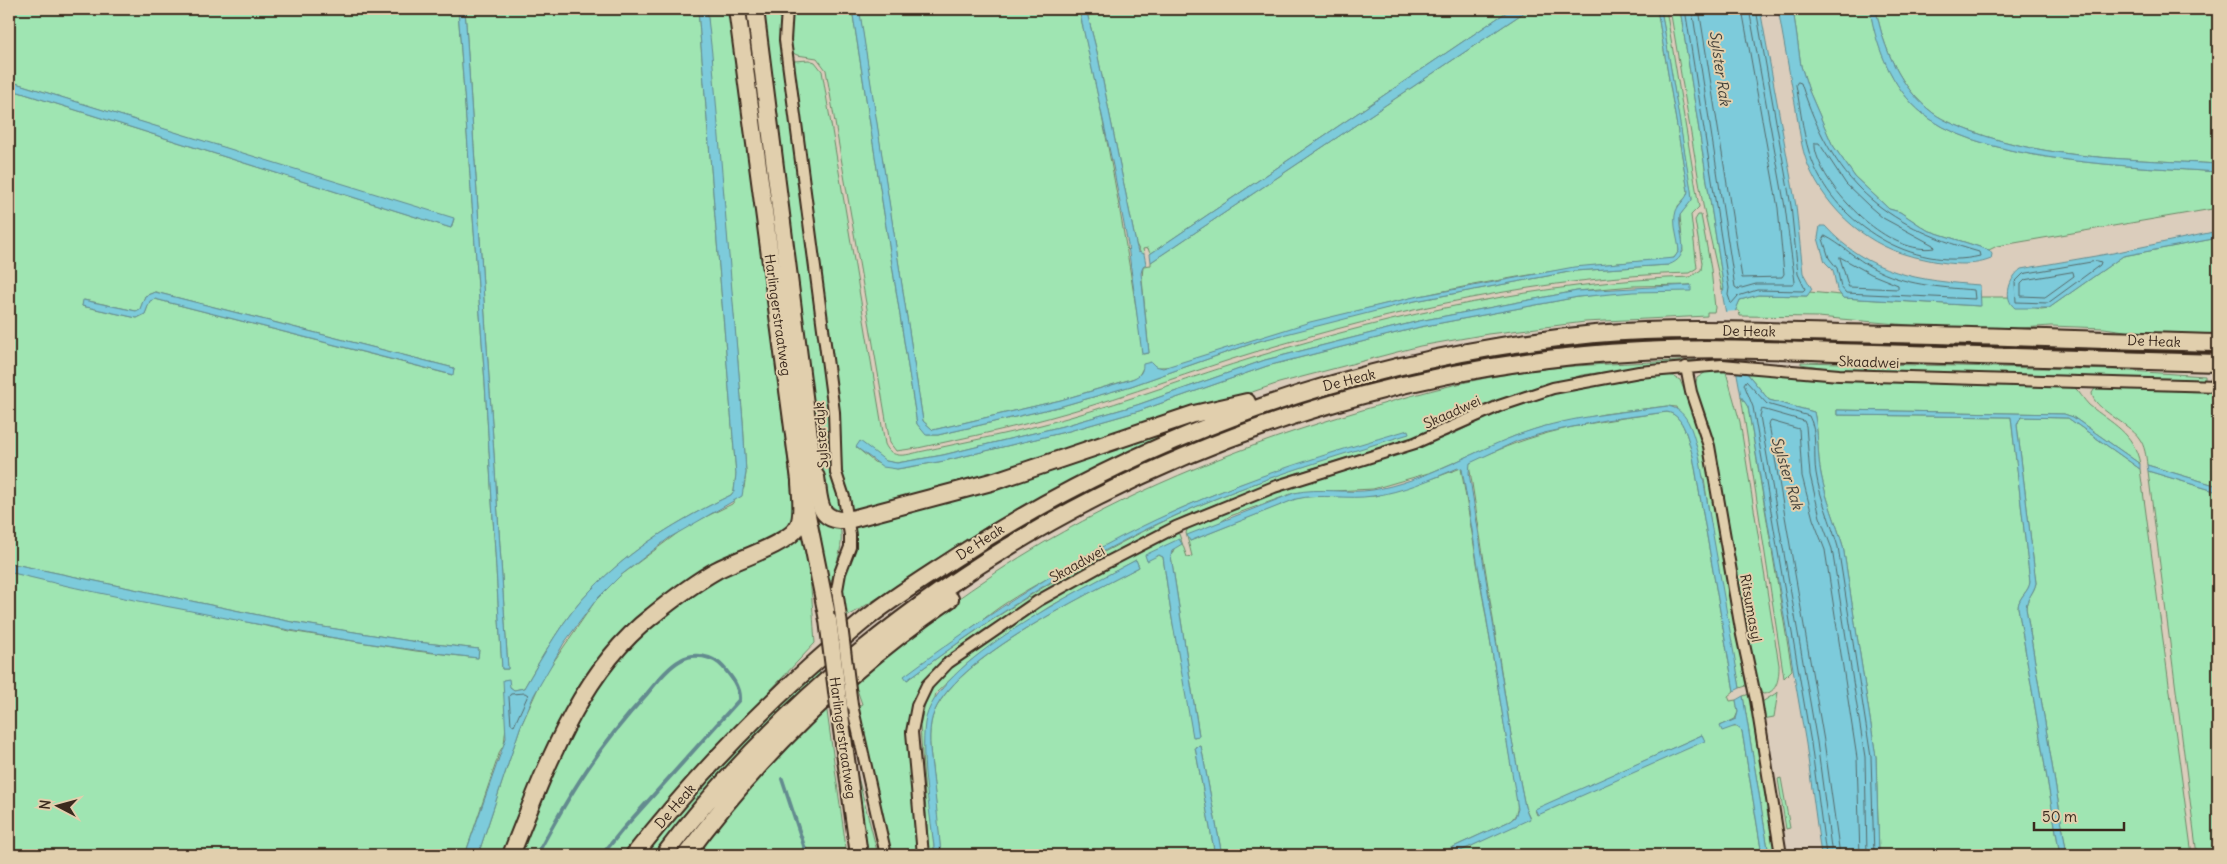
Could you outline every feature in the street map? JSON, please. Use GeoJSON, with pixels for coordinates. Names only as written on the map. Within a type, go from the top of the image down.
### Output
{"type":"FeatureCollection","features":[{"type":"Feature","properties":{"kind":"main road","name":"Harlingerstraatweg"},"geometry":{"type":"LineString","coordinates":[[737,9],[808,479],[834,615],[846,710],[859,855]]}},
{"type":"Feature","properties":{"kind":"main road","name":"Harlingerstraatweg"},"geometry":{"type":"LineString","coordinates":[[755,9],[808,479]]}},
{"type":"Feature","properties":{"kind":"main road","name":"De Heak"},"geometry":{"type":"LineString","coordinates":[[634,855],[676,802],[799,676],[864,621],[911,587],[1052,498],[1181,436],[1330,383],[1479,350],[1528,342],[1616,333],[1742,330],[2218,343]]}},
{"type":"Feature","properties":{"kind":"main road","name":"De Heak"},"geometry":{"type":"LineString","coordinates":[[664,855],[687,825],[742,763],[807,699],[878,637],[964,575],[1054,521],[1160,468],[1234,437],[1333,404],[1398,386],[1477,369],[1643,350],[1721,358],[1746,350],[2218,363]]}},
{"type":"Feature","properties":{"kind":"main road"},"geometry":{"type":"LineString","coordinates":[[808,479],[821,510],[826,516],[833,520],[848,520],[995,480],[1194,414],[1330,383]]}},
{"type":"Feature","properties":{"kind":"main road"},"geometry":{"type":"LineString","coordinates":[[511,855],[564,731],[584,694],[601,670],[649,618],[692,585],[792,534],[801,522],[808,479]]}},
{"type":"Feature","properties":{"kind":"main road"},"geometry":{"type":"LineString","coordinates":[[686,855],[714,816],[814,709],[876,655],[1054,521]]}},
{"type":"Feature","properties":{"kind":"street","name":"Sylsterdyk"},"geometry":{"type":"LineString","coordinates":[[787,9],[785,40],[834,412],[836,473],[844,497],[848,520],[850,547],[840,573],[834,615]]}},
{"type":"Feature","properties":{"kind":"street","name":"Skaadwei"},"geometry":{"type":"LineString","coordinates":[[923,855],[912,732],[917,706],[927,686],[948,663],[1038,601],[1108,562],[1176,527],[1274,487],[1416,444],[1499,406],[1554,388],[1591,379],[1686,367],[1721,358],[1749,366],[1839,375],[2218,386]]}},
{"type":"Feature","properties":{"kind":"street","name":"Ritsumasyl"},"geometry":{"type":"LineString","coordinates":[[1686,367],[1691,392],[1710,451],[1742,635],[1756,700],[1781,855]]}},
{"type":"Feature","properties":{"kind":"street"},"geometry":{"type":"LineString","coordinates":[[846,710],[886,855]]}},
{"type":"Feature","properties":{"kind":"green space"},"geometry":{"type":"Polygon","coordinates":[[[9,9],[458,9],[485,383],[502,669],[508,669],[465,9],[698,9],[736,474],[734,491],[731,495],[693,514],[657,536],[607,575],[581,600],[563,624],[524,688],[514,690],[510,687],[504,745],[500,751],[465,855],[9,855],[9,572],[290,631],[416,651],[478,658],[479,649],[417,642],[292,622],[9,563],[9,89],[451,228],[454,219],[9,81],[9,9]],[[155,292],[145,296],[140,310],[136,311],[84,300],[82,306],[137,318],[145,314],[150,300],[155,299],[452,375],[454,368],[155,292]]]}},
{"type":"Feature","properties":{"kind":"green space"},"geometry":{"type":"Polygon","coordinates":[[[707,9],[730,9],[794,508],[793,521],[789,527],[724,563],[600,668],[507,855],[478,855],[520,728],[543,677],[596,600],[620,576],[687,526],[732,504],[744,488],[746,473],[743,421],[707,9]]]}},
{"type":"Feature","properties":{"kind":"green space"},"geometry":{"type":"Polygon","coordinates":[[[761,9],[782,9],[781,41],[842,513],[830,505],[824,492],[761,9]]]}},
{"type":"Feature","properties":{"kind":"green space"},"geometry":{"type":"Polygon","coordinates":[[[791,9],[852,9],[917,424],[927,435],[938,435],[1062,406],[1131,386],[1259,341],[1311,326],[1415,301],[1574,271],[1668,265],[1683,252],[1680,215],[1692,199],[1661,9],[1666,9],[1699,207],[1691,215],[1697,268],[1689,273],[1579,281],[1524,289],[1470,298],[1362,322],[1255,352],[1114,399],[1048,418],[993,432],[896,451],[890,443],[826,70],[817,58],[797,55],[791,52],[791,9]]]}},
{"type":"Feature","properties":{"kind":"green space"},"geometry":{"type":"Polygon","coordinates":[[[859,9],[1079,9],[1114,180],[1143,354],[1149,353],[1142,279],[1143,266],[1151,265],[1151,262],[1529,9],[1657,9],[1688,191],[1687,196],[1678,206],[1679,251],[1674,258],[1667,260],[1618,263],[1546,272],[1473,285],[1359,310],[1248,342],[1174,366],[1143,368],[1138,377],[1061,400],[933,430],[923,421],[859,9]]]}},
{"type":"Feature","properties":{"kind":"green space"},"geometry":{"type":"Polygon","coordinates":[[[1086,9],[1511,9],[1150,254],[1148,248],[1143,249],[1144,254],[1141,254],[1136,244],[1097,52],[1086,9]]]}},
{"type":"Feature","properties":{"kind":"green space"},"geometry":{"type":"Polygon","coordinates":[[[1670,9],[1680,9],[1724,289],[1722,290],[1703,205],[1670,9]]]}},
{"type":"Feature","properties":{"kind":"green space"},"geometry":{"type":"Polygon","coordinates":[[[1793,9],[1870,9],[1877,40],[1889,70],[1906,97],[1930,119],[1958,134],[2029,154],[2069,160],[2218,172],[2218,208],[1997,246],[1989,250],[1927,230],[1900,212],[1889,209],[1855,177],[1832,144],[1809,91],[1801,66],[1793,9]]]}},
{"type":"Feature","properties":{"kind":"green space"},"geometry":{"type":"Polygon","coordinates":[[[1876,9],[2218,9],[2218,164],[2124,159],[2061,153],[2000,141],[1951,123],[1933,113],[1921,103],[1902,79],[1888,52],[1876,9]]]}},
{"type":"Feature","properties":{"kind":"green space"},"geometry":{"type":"Polygon","coordinates":[[[809,60],[815,62],[822,71],[885,444],[895,454],[909,454],[1049,423],[1115,404],[1309,341],[1417,314],[1525,293],[1635,280],[1690,277],[1701,270],[1702,263],[1695,220],[1698,215],[1701,215],[1711,269],[1714,312],[1707,312],[1707,316],[1585,322],[1488,334],[1420,346],[1279,383],[1037,464],[852,513],[841,472],[792,64],[794,61],[809,60]],[[1691,285],[1633,286],[1577,291],[1419,321],[1265,360],[1137,405],[1067,425],[943,455],[897,463],[886,461],[856,447],[874,462],[897,469],[944,461],[1069,431],[1139,411],[1267,366],[1420,327],[1578,297],[1691,285]]]}},
{"type":"Feature","properties":{"kind":"green space"},"geometry":{"type":"Polygon","coordinates":[[[2218,238],[2218,335],[2139,333],[2104,328],[2051,326],[2008,329],[1931,327],[1818,317],[1740,316],[1739,311],[1735,311],[1740,300],[1758,295],[1807,296],[1809,292],[1841,295],[1843,298],[1980,306],[1980,297],[2010,297],[2011,302],[2041,309],[2049,308],[2123,256],[2218,238]]]}},
{"type":"Feature","properties":{"kind":"green space"},"geometry":{"type":"Polygon","coordinates":[[[1696,360],[1582,375],[1514,395],[1414,437],[1291,475],[1185,516],[1108,555],[1045,590],[981,632],[942,661],[931,672],[915,697],[907,733],[918,855],[890,855],[857,707],[862,704],[853,678],[946,607],[1020,557],[1082,521],[1198,467],[1318,423],[1359,411],[1448,386],[1527,371],[1575,366],[1696,360]],[[1323,460],[1258,478],[1196,502],[1105,546],[1006,603],[907,680],[971,634],[1037,591],[1139,533],[1193,508],[1248,486],[1323,460]]]}},
{"type":"Feature","properties":{"kind":"green space"},"geometry":{"type":"Polygon","coordinates":[[[1801,362],[2114,370],[2205,376],[2205,380],[1839,370],[1801,364],[1801,362]]]}},
{"type":"Feature","properties":{"kind":"green space"},"geometry":{"type":"Polygon","coordinates":[[[1706,372],[1726,372],[1740,422],[1779,665],[1775,688],[1763,694],[1759,691],[1742,610],[1717,457],[1695,386],[1697,378],[1706,372]]]}},
{"type":"Feature","properties":{"kind":"green space"},"geometry":{"type":"Polygon","coordinates":[[[1746,372],[1768,372],[1837,381],[2074,387],[2089,405],[2121,430],[2133,444],[2140,464],[2073,417],[2064,414],[1837,410],[1837,415],[2011,417],[2030,582],[2018,607],[2060,855],[1879,855],[1876,757],[1843,546],[1823,484],[1814,412],[1769,400],[1746,372]]]}},
{"type":"Feature","properties":{"kind":"green space"},"geometry":{"type":"Polygon","coordinates":[[[1669,374],[1680,380],[1701,431],[1746,686],[1740,688],[1719,580],[1704,479],[1676,407],[1667,406],[1604,414],[1542,427],[1515,436],[1432,472],[1373,489],[1294,493],[1230,516],[1190,541],[1295,499],[1309,496],[1375,496],[1461,468],[1517,800],[1516,812],[1510,821],[1436,855],[1222,855],[1201,746],[1195,747],[1215,855],[941,855],[930,742],[931,723],[940,701],[960,678],[987,655],[1053,613],[1139,567],[1136,560],[1049,607],[969,662],[936,693],[924,743],[935,855],[929,855],[920,725],[925,704],[934,686],[952,667],[1034,610],[1115,563],[1175,533],[1179,534],[1187,557],[1192,556],[1186,533],[1188,527],[1276,492],[1453,434],[1509,407],[1546,395],[1586,386],[1669,374]],[[1174,549],[1159,555],[1163,557],[1171,613],[1194,737],[1199,735],[1171,556],[1174,549]]]}},
{"type":"Feature","properties":{"kind":"green space"},"geometry":{"type":"Polygon","coordinates":[[[2096,387],[2218,390],[2218,486],[2147,465],[2144,448],[2139,438],[2128,427],[2104,410],[2094,399],[2092,393],[2096,387]]]}},
{"type":"Feature","properties":{"kind":"green space"},"geometry":{"type":"Polygon","coordinates":[[[1741,396],[1748,407],[1792,670],[1784,678],[1741,396]]]}},
{"type":"Feature","properties":{"kind":"green space"},"geometry":{"type":"Polygon","coordinates":[[[1667,412],[1678,418],[1682,424],[1693,456],[1734,691],[1728,696],[1730,701],[1736,700],[1738,712],[1735,719],[1720,726],[1738,727],[1742,731],[1762,855],[1452,855],[1530,818],[1525,807],[1511,735],[1469,464],[1517,443],[1559,430],[1667,412]],[[1702,735],[1535,810],[1537,815],[1704,740],[1702,735]]]}},
{"type":"Feature","properties":{"kind":"green space"},"geometry":{"type":"Polygon","coordinates":[[[2022,417],[2068,418],[2140,469],[2192,855],[2067,855],[2026,608],[2036,583],[2017,425],[2022,417]]]}},
{"type":"Feature","properties":{"kind":"green space"},"geometry":{"type":"Polygon","coordinates":[[[1197,421],[1116,457],[1037,498],[968,538],[845,618],[842,607],[841,583],[852,524],[1197,421]]]}},
{"type":"Feature","properties":{"kind":"green space"},"geometry":{"type":"Polygon","coordinates":[[[2148,471],[2218,492],[2218,855],[2197,855],[2148,471]]]}},
{"type":"Feature","properties":{"kind":"green space"},"geometry":{"type":"Polygon","coordinates":[[[818,520],[828,526],[840,527],[841,543],[838,557],[830,586],[827,587],[818,520]]]}},
{"type":"Feature","properties":{"kind":"green space"},"geometry":{"type":"Polygon","coordinates":[[[800,537],[804,545],[809,571],[815,643],[669,798],[624,855],[516,855],[567,733],[627,644],[695,587],[753,557],[800,537]]]}},
{"type":"Feature","properties":{"kind":"green space"},"geometry":{"type":"Polygon","coordinates":[[[819,670],[820,678],[719,778],[654,855],[644,855],[728,759],[819,670]]]}},
{"type":"Feature","properties":{"kind":"green space"},"geometry":{"type":"Polygon","coordinates":[[[1778,692],[1774,717],[1763,719],[1762,702],[1778,692]]]}},
{"type":"Feature","properties":{"kind":"green space"},"geometry":{"type":"Polygon","coordinates":[[[1750,694],[1777,855],[1769,855],[1743,696],[1750,694]]]}},
{"type":"Feature","properties":{"kind":"green space"},"geometry":{"type":"Polygon","coordinates":[[[826,704],[847,855],[692,855],[700,842],[826,704]]]}},
{"type":"Feature","properties":{"kind":"green space"},"geometry":{"type":"Polygon","coordinates":[[[851,750],[878,855],[865,855],[851,750]]]}},
{"type":"Feature","properties":{"kind":"green space"},"geometry":{"type":"Polygon","coordinates":[[[1781,778],[1790,828],[1786,829],[1778,779],[1781,778]]]}},
{"type":"Feature","properties":{"kind":"water"},"geometry":{"type":"Polygon","coordinates":[[[458,9],[465,9],[508,669],[502,669],[485,383],[458,9]]]}},
{"type":"Feature","properties":{"kind":"water"},"geometry":{"type":"Polygon","coordinates":[[[698,9],[707,9],[712,54],[743,421],[746,473],[742,496],[669,538],[620,576],[596,600],[564,643],[534,695],[520,728],[478,855],[465,855],[506,738],[503,680],[509,679],[510,687],[514,690],[524,688],[555,636],[591,590],[623,561],[657,536],[693,514],[731,495],[734,491],[736,474],[698,9]]]}},
{"type":"Feature","properties":{"kind":"water"},"geometry":{"type":"Polygon","coordinates":[[[852,9],[859,9],[860,13],[923,421],[933,430],[1061,400],[1129,380],[1139,375],[1143,364],[1151,362],[1155,366],[1163,368],[1310,322],[1414,297],[1574,267],[1674,258],[1679,251],[1675,226],[1676,211],[1688,191],[1657,9],[1661,9],[1691,190],[1692,200],[1680,215],[1682,250],[1676,261],[1668,265],[1574,271],[1415,301],[1259,341],[1131,386],[1062,406],[938,435],[926,435],[917,424],[852,9]]]}},
{"type":"Feature","properties":{"kind":"water"},"geometry":{"type":"Polygon","coordinates":[[[1079,9],[1086,9],[1097,52],[1136,244],[1138,252],[1144,254],[1146,264],[1143,266],[1141,273],[1149,353],[1142,354],[1128,245],[1079,9]]]}},
{"type":"Feature","properties":{"kind":"water"},"geometry":{"type":"Polygon","coordinates":[[[1511,9],[1529,9],[1151,262],[1150,254],[1511,9]]]}},
{"type":"Feature","properties":{"kind":"water","name":"Sylster Rak"},"geometry":{"type":"Polygon","coordinates":[[[1680,9],[1760,9],[1796,206],[1803,273],[1812,289],[1807,296],[1758,295],[1740,300],[1735,312],[1746,372],[1769,400],[1814,412],[1823,484],[1843,546],[1876,757],[1879,855],[1821,855],[1806,744],[1748,407],[1741,396],[1722,292],[1724,289],[1680,9]]]}},
{"type":"Feature","properties":{"kind":"water"},"geometry":{"type":"Polygon","coordinates":[[[1778,9],[1793,9],[1801,66],[1809,91],[1832,144],[1855,177],[1889,209],[1900,212],[1927,230],[1989,250],[1992,254],[1991,259],[1983,262],[1956,264],[1928,260],[1902,253],[1868,237],[1852,225],[1826,198],[1808,165],[1800,138],[1778,9]]]}},
{"type":"Feature","properties":{"kind":"water"},"geometry":{"type":"Polygon","coordinates":[[[1870,9],[1876,9],[1888,52],[1902,79],[1921,103],[1946,121],[2000,141],[2031,148],[2093,157],[2218,164],[2218,172],[2069,160],[2029,154],[1958,134],[1930,119],[1918,109],[1897,84],[1882,55],[1870,9]]]}},
{"type":"Feature","properties":{"kind":"water"},"geometry":{"type":"Polygon","coordinates":[[[9,81],[454,218],[451,228],[9,89],[9,81]]]}},
{"type":"Feature","properties":{"kind":"water"},"geometry":{"type":"Polygon","coordinates":[[[1820,226],[1825,226],[1859,255],[1877,265],[1916,277],[1980,285],[1981,306],[1843,298],[1837,290],[1833,270],[1825,262],[1818,238],[1820,226]]]}},
{"type":"Feature","properties":{"kind":"water"},"geometry":{"type":"Polygon","coordinates":[[[2218,231],[2218,238],[2123,256],[2049,308],[2015,308],[2009,299],[2008,293],[2011,282],[2021,269],[2113,253],[2218,231]]]}},
{"type":"Feature","properties":{"kind":"water"},"geometry":{"type":"Polygon","coordinates":[[[1691,285],[1691,291],[1633,292],[1578,297],[1420,327],[1267,366],[1139,411],[1069,431],[944,461],[897,469],[883,467],[856,447],[860,441],[886,461],[897,463],[943,455],[1067,425],[1137,405],[1265,360],[1419,321],[1577,291],[1691,285]]]}},
{"type":"Feature","properties":{"kind":"water"},"geometry":{"type":"Polygon","coordinates":[[[155,292],[454,368],[453,375],[155,299],[150,301],[145,314],[137,318],[82,306],[83,300],[136,311],[140,309],[145,296],[155,292]]]}},
{"type":"Feature","properties":{"kind":"water"},"geometry":{"type":"Polygon","coordinates":[[[1668,406],[1675,408],[1686,418],[1699,455],[1740,688],[1734,691],[1693,456],[1685,430],[1678,418],[1667,412],[1605,420],[1544,433],[1517,441],[1470,463],[1469,473],[1511,735],[1525,807],[1530,819],[1452,855],[1436,855],[1510,821],[1515,817],[1518,809],[1462,469],[1458,468],[1417,485],[1384,494],[1363,497],[1305,497],[1296,499],[1190,541],[1187,535],[1294,493],[1304,491],[1363,491],[1392,486],[1428,474],[1515,436],[1552,424],[1668,406]]]}},
{"type":"Feature","properties":{"kind":"water"},"geometry":{"type":"Polygon","coordinates":[[[1837,410],[2064,414],[2073,417],[2140,464],[2140,469],[2068,418],[2022,417],[2017,425],[2036,583],[2026,608],[2067,855],[2060,855],[2018,607],[2030,582],[2011,417],[1837,415],[1837,410]]]}},
{"type":"Feature","properties":{"kind":"water"},"geometry":{"type":"Polygon","coordinates":[[[1408,430],[1409,434],[1234,491],[1141,532],[1071,569],[1004,611],[907,680],[904,676],[1035,586],[1069,565],[1139,528],[1203,499],[1261,476],[1408,430]]]}},
{"type":"Feature","properties":{"kind":"water"},"geometry":{"type":"Polygon","coordinates":[[[2147,465],[2218,486],[2218,492],[2148,471],[2147,465]]]}},
{"type":"Feature","properties":{"kind":"water"},"geometry":{"type":"Polygon","coordinates":[[[1179,539],[1182,544],[1172,550],[1171,556],[1199,736],[1193,737],[1163,557],[1159,555],[1147,561],[1145,555],[1179,539]]]}},
{"type":"Feature","properties":{"kind":"water"},"geometry":{"type":"Polygon","coordinates":[[[1136,560],[1139,567],[1054,613],[988,655],[960,678],[940,700],[931,723],[930,736],[941,855],[935,855],[924,754],[925,723],[934,700],[954,676],[982,652],[1014,629],[1048,608],[1136,560]]]}},
{"type":"Feature","properties":{"kind":"water"},"geometry":{"type":"Polygon","coordinates":[[[9,563],[292,622],[417,642],[479,649],[478,658],[332,637],[120,597],[9,572],[9,563]]]}},
{"type":"Feature","properties":{"kind":"water"},"geometry":{"type":"Polygon","coordinates":[[[1743,696],[1769,855],[1762,855],[1742,731],[1736,726],[1722,731],[1720,726],[1736,719],[1738,712],[1736,700],[1743,696]]]}},
{"type":"Feature","properties":{"kind":"water"},"geometry":{"type":"Polygon","coordinates":[[[1702,735],[1705,741],[1538,815],[1535,809],[1702,735]]]}},
{"type":"Feature","properties":{"kind":"water"},"geometry":{"type":"Polygon","coordinates":[[[1201,746],[1222,855],[1215,855],[1195,747],[1201,746]]]}},
{"type":"Feature","properties":{"kind":"pier"},"geometry":{"type":"Polygon","coordinates":[[[1738,311],[1749,372],[1734,372],[1723,312],[1738,311]]]}},
{"type":"Feature","properties":{"kind":"waterway"},"geometry":{"type":"LineString","coordinates":[[537,855],[573,791],[599,752],[662,676],[676,663],[692,656],[703,656],[714,660],[729,674],[738,691],[739,700],[602,855]]}},
{"type":"Feature","properties":{"kind":"waterway"},"geometry":{"type":"LineString","coordinates":[[782,779],[807,855]]}}]}
